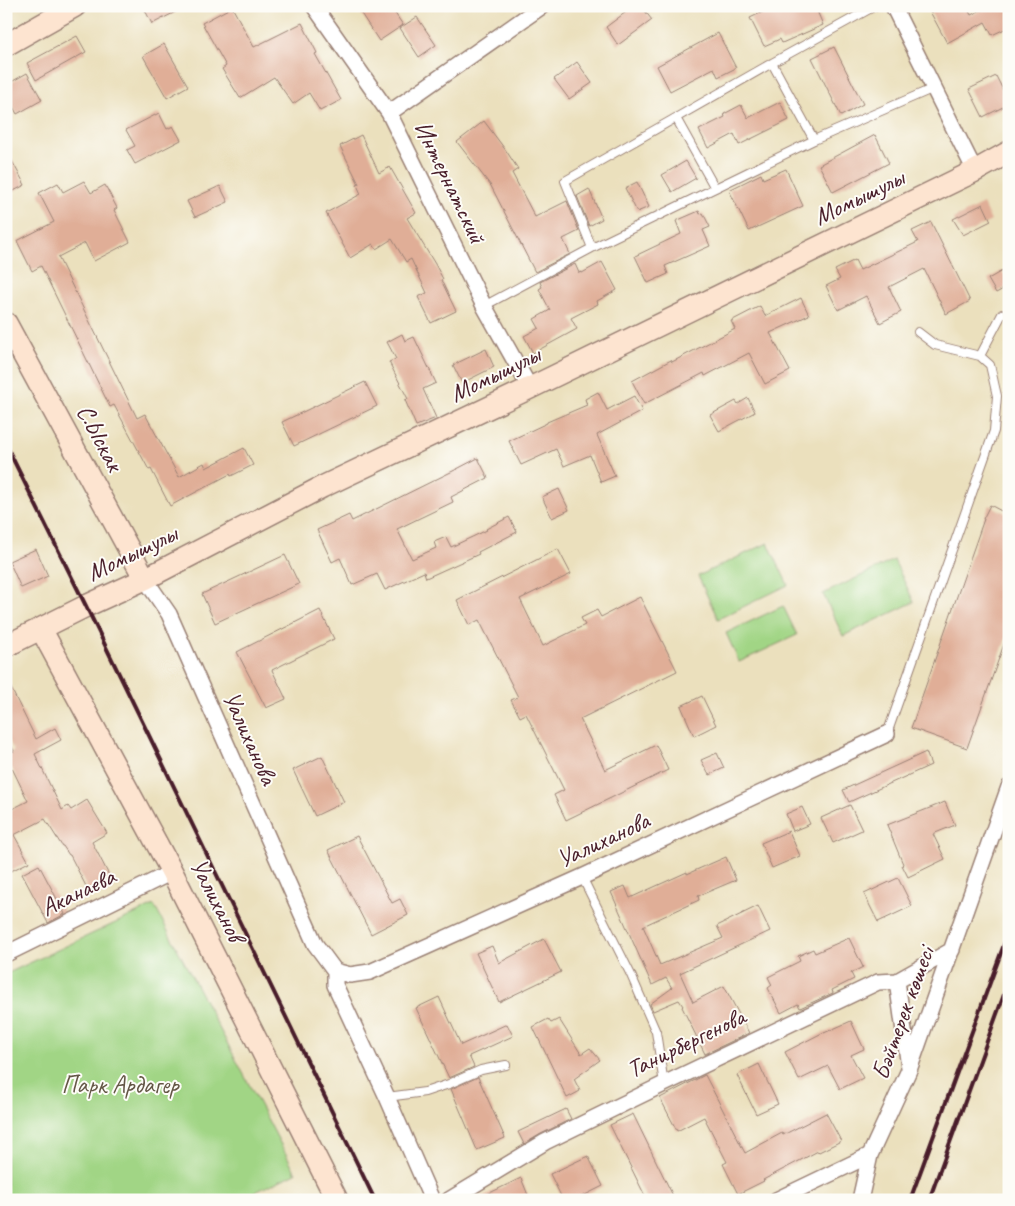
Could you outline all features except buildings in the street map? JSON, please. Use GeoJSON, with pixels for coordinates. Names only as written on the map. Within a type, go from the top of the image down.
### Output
{"type":"FeatureCollection","features":[{"type":"Feature","properties":{"kind":"main road"},"geometry":{"type":"LineString","coordinates":[[6,45],[75,6]]}},
{"type":"Feature","properties":{"kind":"main road","name":"Момышулы"},"geometry":{"type":"LineString","coordinates":[[6,646],[145,579],[322,487],[976,171],[1009,152]]}},
{"type":"Feature","properties":{"kind":"main road","name":"С.Ыскак"},"geometry":{"type":"LineString","coordinates":[[6,323],[145,579]]}},
{"type":"Feature","properties":{"kind":"main road","name":"Уалиханов"},"geometry":{"type":"LineString","coordinates":[[41,629],[172,872],[330,1197]]}},
{"type":"Feature","properties":{"kind":"street","name":"Интернатский"},"geometry":{"type":"LineString","coordinates":[[314,6],[389,114],[484,306],[530,388]]}},
{"type":"Feature","properties":{"kind":"street"},"geometry":{"type":"LineString","coordinates":[[389,114],[542,6]]}},
{"type":"Feature","properties":{"kind":"street"},"geometry":{"type":"LineString","coordinates":[[893,6],[976,171]]}},
{"type":"Feature","properties":{"kind":"street","name":"Уалиханова"},"geometry":{"type":"LineString","coordinates":[[145,579],[169,614],[315,944],[336,971],[350,975],[370,972],[582,877],[887,734]]}},
{"type":"Feature","properties":{"kind":"street","name":"Бәйтерек көшесі"},"geometry":{"type":"LineString","coordinates":[[870,1155],[909,1070],[1009,787]]}},
{"type":"Feature","properties":{"kind":"street","name":"Аканаева"},"geometry":{"type":"LineString","coordinates":[[6,954],[172,872]]}},
{"type":"Feature","properties":{"kind":"street","name":"Танирбергенова"},"geometry":{"type":"LineString","coordinates":[[449,1200],[545,1142],[878,982],[898,982],[952,950]]}},
{"type":"Feature","properties":{"kind":"street","name":"Уалиханова"},"geometry":{"type":"LineString","coordinates":[[336,971],[335,985],[387,1096],[432,1200]]}},
{"type":"Feature","properties":{"kind":"street"},"geometry":{"type":"LineString","coordinates":[[898,982],[909,1070]]}},
{"type":"Feature","properties":{"kind":"street"},"geometry":{"type":"LineString","coordinates":[[776,1200],[870,1155]]}},
{"type":"Feature","properties":{"kind":"street"},"geometry":{"type":"LineString","coordinates":[[860,1200],[870,1155]]}},
{"type":"Feature","properties":{"kind":"lane"},"geometry":{"type":"LineString","coordinates":[[592,248],[565,181],[772,62],[875,6]]}},
{"type":"Feature","properties":{"kind":"lane"},"geometry":{"type":"LineString","coordinates":[[772,62],[814,140]]}},
{"type":"Feature","properties":{"kind":"lane"},"geometry":{"type":"LineString","coordinates":[[484,306],[592,248],[814,140],[934,88]]}},
{"type":"Feature","properties":{"kind":"lane"},"geometry":{"type":"LineString","coordinates":[[676,118],[715,188]]}},
{"type":"Feature","properties":{"kind":"lane"},"geometry":{"type":"LineString","coordinates":[[980,356],[1002,314]]}},
{"type":"Feature","properties":{"kind":"lane"},"geometry":{"type":"LineString","coordinates":[[887,734],[994,431],[997,396],[990,365],[980,356],[936,345],[918,332]]}},
{"type":"Feature","properties":{"kind":"lane"},"geometry":{"type":"LineString","coordinates":[[582,877],[631,975],[656,1032],[664,1084]]}},
{"type":"Feature","properties":{"kind":"lane"},"geometry":{"type":"LineString","coordinates":[[387,1096],[425,1092],[481,1070],[506,1065]]}},
{"type":"Feature","properties":{"kind":"green space"},"geometry":{"type":"Polygon","coordinates":[[[768,543],[788,585],[718,619],[698,576],[768,543]]]}},
{"type":"Feature","properties":{"kind":"green space"},"geometry":{"type":"Polygon","coordinates":[[[894,560],[914,602],[843,636],[823,594],[894,560]]]}},
{"type":"Feature","properties":{"kind":"green space"},"geometry":{"type":"Polygon","coordinates":[[[783,606],[797,635],[739,662],[726,633],[783,606]]]}},
{"type":"Feature","properties":{"kind":"green space","name":"Парк Ардагер"},"geometry":{"type":"Polygon","coordinates":[[[154,905],[296,1173],[238,1200],[6,1200],[6,974],[154,905]]]}},
{"type":"Feature","properties":{"kind":"railway"},"geometry":{"type":"LineString","coordinates":[[6,445],[375,1200]]}},
{"type":"Feature","properties":{"kind":"railway"},"geometry":{"type":"LineString","coordinates":[[910,1200],[1009,931]]}},
{"type":"Feature","properties":{"kind":"railway"},"geometry":{"type":"LineString","coordinates":[[929,1200],[1009,981]]}}]}
